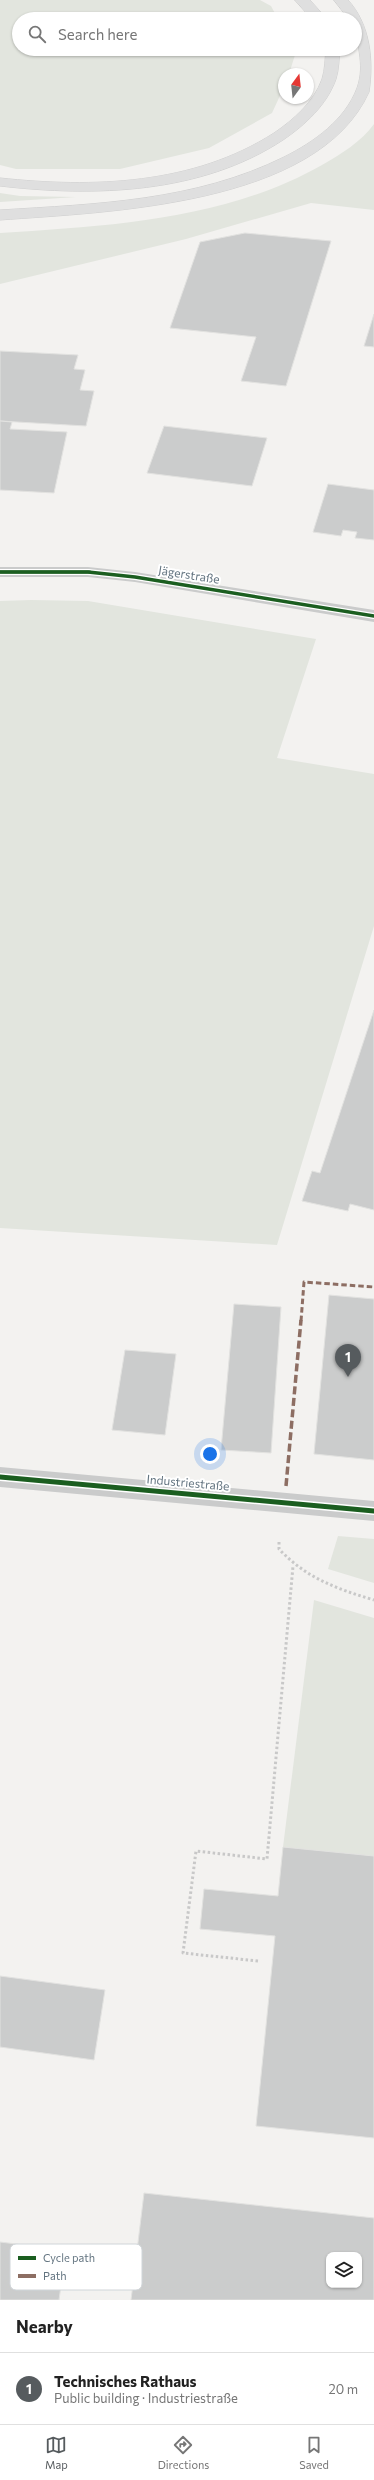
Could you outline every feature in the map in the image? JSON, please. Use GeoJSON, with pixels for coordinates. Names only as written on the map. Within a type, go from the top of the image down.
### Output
{"type":"FeatureCollection","features":[{"type":"Feature","properties":{"kind":"highway"},"geometry":{"type":"LineString","coordinates":[[302,0],[313,12]]}},
{"type":"Feature","properties":{"kind":"highway"},"geometry":{"type":"LineString","coordinates":[[341,0],[351,12]]}},
{"type":"Feature","properties":{"kind":"highway"},"geometry":{"type":"LineString","coordinates":[[0,215],[121,206],[197,195],[246,181],[309,150],[336,129],[357,106],[367,79],[371,58],[362,31]]}},
{"type":"Feature","properties":{"kind":"highway"},"geometry":{"type":"LineString","coordinates":[[0,182],[83,188],[141,184],[191,173],[237,159],[272,142],[313,109],[327,86],[334,64],[333,56]]}},
{"type":"Feature","properties":{"kind":"street","name":"Jägerstraße"},"geometry":{"type":"LineString","coordinates":[[0,572],[88,572],[135,577],[374,616]]}},
{"type":"Feature","properties":{"kind":"street","name":"Industriestraße"},"geometry":{"type":"LineString","coordinates":[[0,1477],[374,1511]]}},
{"type":"Feature","properties":{"kind":"path"},"geometry":{"type":"LineString","coordinates":[[278,1548],[293,1566],[323,1584],[374,1600]]}},
{"type":"Feature","properties":{"kind":"path"},"geometry":{"type":"LineString","coordinates":[[258,1961],[183,1953],[196,1851],[267,1859],[293,1566]]}},
{"type":"Feature","properties":{"kind":"shaded area"},"geometry":{"type":"Polygon","coordinates":[[[0,0],[260,0],[271,6],[274,12],[12,12],[12,56],[295,56],[291,68],[278,68],[278,100],[272,113],[209,148],[120,169],[16,169],[0,165],[0,0]]]}},
{"type":"Feature","properties":{"kind":"shaded area"},"geometry":{"type":"Polygon","coordinates":[[[374,124],[374,210],[311,203],[186,239],[0,284],[0,233],[124,223],[206,209],[246,198],[285,183],[329,161],[357,142],[374,124]]]}},
{"type":"Feature","properties":{"kind":"shaded area"},"geometry":{"type":"Polygon","coordinates":[[[0,193],[20,196],[76,197],[0,202],[0,193]]]}},
{"type":"Feature","properties":{"kind":"shaded area"},"geometry":{"type":"Polygon","coordinates":[[[0,601],[88,601],[316,639],[277,758],[374,774],[374,926],[277,1245],[0,1228],[0,601]]]}},
{"type":"Feature","properties":{"kind":"shaded area"},"geometry":{"type":"Polygon","coordinates":[[[338,1536],[374,1539],[374,1583],[328,1569],[338,1536]]]}},
{"type":"Feature","properties":{"kind":"shaded area"},"geometry":{"type":"Polygon","coordinates":[[[314,1600],[374,1618],[374,1856],[283,1847],[314,1600]]]}},
{"type":"Feature","properties":{"kind":"building"},"geometry":{"type":"Polygon","coordinates":[[[245,233],[331,241],[286,386],[241,381],[256,337],[170,328],[200,242],[245,233]]]}},
{"type":"Feature","properties":{"kind":"building"},"geometry":{"type":"Polygon","coordinates":[[[374,314],[374,347],[364,346],[374,314]]]}},
{"type":"Feature","properties":{"kind":"building"},"geometry":{"type":"Polygon","coordinates":[[[0,351],[78,355],[74,369],[85,370],[80,390],[94,391],[86,426],[0,421],[0,351]]]}},
{"type":"Feature","properties":{"kind":"building"},"geometry":{"type":"Polygon","coordinates":[[[0,421],[12,422],[10,429],[67,432],[54,493],[0,490],[0,421]]]}},
{"type":"Feature","properties":{"kind":"building"},"geometry":{"type":"Polygon","coordinates":[[[164,426],[267,438],[252,486],[147,473],[164,426]]]}},
{"type":"Feature","properties":{"kind":"building"},"geometry":{"type":"Polygon","coordinates":[[[328,484],[374,490],[374,540],[355,538],[357,532],[343,530],[341,536],[313,532],[328,484]]]}},
{"type":"Feature","properties":{"kind":"building"},"geometry":{"type":"Polygon","coordinates":[[[374,1010],[374,1210],[350,1204],[348,1211],[302,1201],[312,1171],[320,1173],[374,1010]]]}},
{"type":"Feature","properties":{"kind":"building"},"geometry":{"type":"Polygon","coordinates":[[[329,1295],[374,1299],[374,1460],[314,1454],[329,1295]]]}},
{"type":"Feature","properties":{"kind":"building"},"geometry":{"type":"Polygon","coordinates":[[[234,1304],[281,1307],[271,1453],[221,1450],[234,1304]]]}},
{"type":"Feature","properties":{"kind":"building"},"geometry":{"type":"Polygon","coordinates":[[[125,1350],[176,1354],[165,1435],[112,1430],[125,1350]]]}},
{"type":"Feature","properties":{"kind":"building"},"geometry":{"type":"Polygon","coordinates":[[[283,1847],[374,1856],[374,2138],[256,2126],[275,1936],[200,1929],[204,1889],[278,1896],[283,1847]]]}},
{"type":"Feature","properties":{"kind":"building"},"geometry":{"type":"Polygon","coordinates":[[[0,1976],[105,1990],[94,2060],[0,2047],[0,1976]]]}},
{"type":"Feature","properties":{"kind":"building"},"geometry":{"type":"Polygon","coordinates":[[[144,2193],[374,2218],[374,2300],[131,2300],[132,2290],[142,2290],[142,2244],[138,2244],[144,2193]]]}},
{"type":"Feature","properties":{"kind":"building"},"geometry":{"type":"Polygon","coordinates":[[[0,2242],[16,2244],[10,2244],[10,2290],[60,2290],[59,2300],[0,2300],[0,2242]]]}},
{"type":"Feature","properties":{"kind":"marked path"},"geometry":{"type":"LineString","coordinates":[[286,1486],[304,1282],[374,1287]]}},
{"type":"Feature","properties":{"kind":"cycle path"},"geometry":{"type":"LineString","coordinates":[[0,572],[88,572],[135,577],[374,616]]}},
{"type":"Feature","properties":{"kind":"cycle path"},"geometry":{"type":"LineString","coordinates":[[0,1477],[374,1511]]}},
{"type":"Feature","properties":{"kind":"place","name":"Technisches Rathaus"},"geometry":{"type":"Point","coordinates":[348,1377]}}]}
